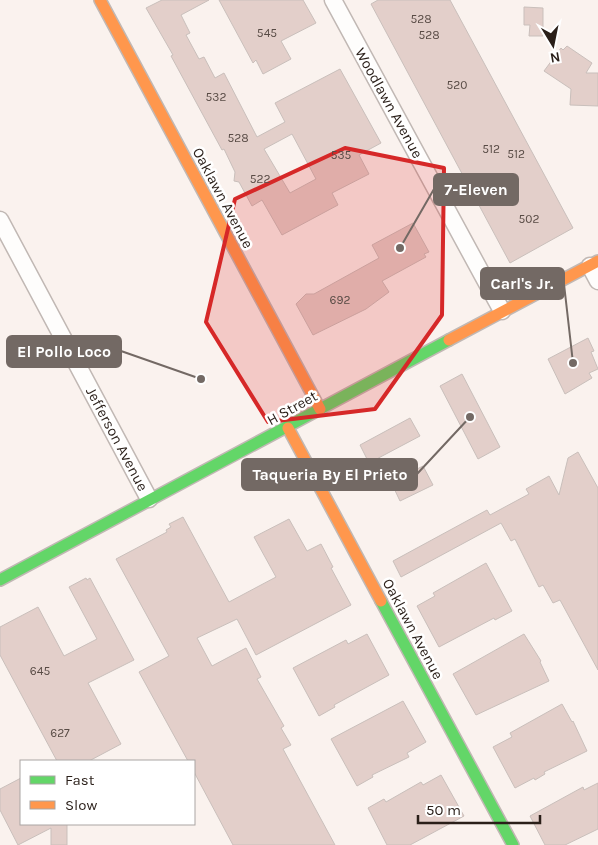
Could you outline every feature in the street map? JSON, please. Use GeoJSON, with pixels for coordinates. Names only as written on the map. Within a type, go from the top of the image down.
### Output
{"type":"FeatureCollection","features":[{"type":"Feature","properties":{"kind":"street","name":"Oaklawn Avenue"},"geometry":{"type":"LineString","coordinates":[[100,0],[320,409]]}},
{"type":"Feature","properties":{"kind":"street","name":"Woodlawn Avenue"},"geometry":{"type":"LineString","coordinates":[[333,0],[502,311]]}},
{"type":"Feature","properties":{"kind":"street","name":"Jefferson Avenue"},"geometry":{"type":"LineString","coordinates":[[0,220],[149,499]]}},
{"type":"Feature","properties":{"kind":"street","name":"H Street"},"geometry":{"type":"LineString","coordinates":[[0,580],[149,499],[288,428],[502,311],[594,264]]}},
{"type":"Feature","properties":{"kind":"street"},"geometry":{"type":"LineString","coordinates":[[594,264],[598,281]]}},
{"type":"Feature","properties":{"kind":"street","name":"Oaklawn Avenue"},"geometry":{"type":"LineString","coordinates":[[288,428],[513,845]]}},
{"type":"Feature","properties":{"kind":"highlighted area"},"geometry":{"type":"Polygon","coordinates":[[[345,148],[444,168],[442,315],[375,409],[268,422],[206,322],[235,199],[345,148]]]}},
{"type":"Feature","properties":{"kind":"building"},"geometry":{"type":"Polygon","coordinates":[[[162,0],[209,0],[181,15],[190,33],[186,35],[199,59],[204,57],[215,78],[224,73],[257,137],[285,122],[275,103],[340,69],[381,143],[359,155],[369,174],[332,193],[338,205],[282,235],[262,200],[252,206],[239,182],[234,181],[235,172],[224,149],[222,150],[171,56],[173,55],[146,8],[162,0]],[[292,134],[264,149],[290,193],[316,179],[292,134]]]}},
{"type":"Feature","properties":{"kind":"building"},"geometry":{"type":"Polygon","coordinates":[[[219,0],[303,0],[316,23],[281,41],[291,59],[263,74],[256,60],[253,63],[219,0]]]}},
{"type":"Feature","properties":{"kind":"building"},"geometry":{"type":"Polygon","coordinates":[[[378,0],[450,0],[573,228],[510,263],[371,4],[378,0]]]}},
{"type":"Feature","properties":{"kind":"building"},"geometry":{"type":"Polygon","coordinates":[[[524,7],[543,8],[543,36],[529,36],[530,25],[524,25],[524,7]]]}},
{"type":"Feature","properties":{"kind":"building"},"geometry":{"type":"Polygon","coordinates":[[[567,46],[592,63],[586,73],[598,73],[598,106],[570,105],[571,89],[544,71],[561,48],[563,50],[567,46]]]}},
{"type":"Feature","properties":{"kind":"building"},"geometry":{"type":"Polygon","coordinates":[[[413,223],[429,252],[424,254],[426,257],[382,281],[389,292],[366,309],[313,335],[296,304],[306,294],[314,294],[379,258],[372,245],[413,223]]]}},
{"type":"Feature","properties":{"kind":"building"},"geometry":{"type":"Polygon","coordinates":[[[588,338],[594,351],[591,352],[598,369],[589,373],[592,378],[565,394],[548,359],[588,338]]]}},
{"type":"Feature","properties":{"kind":"building"},"geometry":{"type":"Polygon","coordinates":[[[462,374],[500,447],[478,459],[440,386],[462,374]]]}},
{"type":"Feature","properties":{"kind":"building"},"geometry":{"type":"Polygon","coordinates":[[[410,418],[420,436],[369,463],[360,445],[410,418]]]}},
{"type":"Feature","properties":{"kind":"building"},"geometry":{"type":"Polygon","coordinates":[[[578,452],[598,488],[598,670],[560,600],[553,603],[543,585],[539,587],[515,539],[511,541],[501,523],[401,577],[393,561],[487,510],[490,515],[529,494],[526,489],[549,476],[559,495],[568,458],[578,452]]]}},
{"type":"Feature","properties":{"kind":"building"},"geometry":{"type":"Polygon","coordinates":[[[423,466],[433,485],[400,501],[391,482],[423,466]]]}},
{"type":"Feature","properties":{"kind":"building"},"geometry":{"type":"Polygon","coordinates":[[[183,517],[229,602],[276,577],[254,537],[289,519],[307,551],[321,544],[333,567],[331,568],[351,605],[256,655],[237,619],[197,638],[212,666],[246,648],[261,677],[257,679],[284,726],[281,728],[291,745],[283,749],[335,845],[233,845],[195,774],[195,760],[187,760],[139,672],[169,656],[116,559],[167,532],[166,530],[171,527],[169,524],[183,517]]]}},
{"type":"Feature","properties":{"kind":"building"},"geometry":{"type":"Polygon","coordinates":[[[486,563],[512,611],[495,620],[494,618],[439,647],[417,606],[435,596],[433,593],[486,563]]]}},
{"type":"Feature","properties":{"kind":"building"},"geometry":{"type":"Polygon","coordinates":[[[86,578],[87,580],[90,578],[134,660],[88,683],[121,744],[91,760],[56,760],[0,655],[0,627],[38,607],[64,656],[97,639],[69,587],[86,578]]]}},
{"type":"Feature","properties":{"kind":"building"},"geometry":{"type":"Polygon","coordinates":[[[367,634],[389,675],[334,705],[335,707],[319,716],[293,668],[346,640],[348,644],[367,634]]]}},
{"type":"Feature","properties":{"kind":"building"},"geometry":{"type":"Polygon","coordinates":[[[524,634],[541,661],[549,681],[476,715],[453,674],[524,634]]]}},
{"type":"Feature","properties":{"kind":"building"},"geometry":{"type":"Polygon","coordinates":[[[403,701],[426,742],[407,753],[409,757],[372,775],[373,777],[357,786],[331,739],[403,701]]]}},
{"type":"Feature","properties":{"kind":"building"},"geometry":{"type":"Polygon","coordinates":[[[562,704],[573,721],[587,751],[544,772],[545,774],[535,780],[534,778],[515,788],[493,747],[512,737],[510,733],[562,704]]]}},
{"type":"Feature","properties":{"kind":"building"},"geometry":{"type":"Polygon","coordinates":[[[441,775],[464,816],[410,845],[387,845],[368,808],[384,799],[386,802],[421,782],[423,785],[441,775]]]}},
{"type":"Feature","properties":{"kind":"building"},"geometry":{"type":"Polygon","coordinates":[[[20,779],[20,825],[67,825],[67,845],[51,845],[51,828],[18,845],[0,810],[0,789],[20,779]]]}},
{"type":"Feature","properties":{"kind":"building"},"geometry":{"type":"Polygon","coordinates":[[[598,783],[598,829],[565,845],[545,845],[530,816],[583,787],[584,790],[598,783]]]}},
{"type":"Feature","properties":{"kind":"traffic: fast"},"geometry":{"type":"LineString","coordinates":[[0,580],[449,340]]}},
{"type":"Feature","properties":{"kind":"traffic: fast"},"geometry":{"type":"LineString","coordinates":[[381,601],[513,845]]}},
{"type":"Feature","properties":{"kind":"traffic: slow"},"geometry":{"type":"LineString","coordinates":[[100,0],[320,409]]}},
{"type":"Feature","properties":{"kind":"traffic: slow"},"geometry":{"type":"LineString","coordinates":[[449,340],[598,261]]}},
{"type":"Feature","properties":{"kind":"traffic: slow"},"geometry":{"type":"LineString","coordinates":[[288,428],[381,601]]}},
{"type":"Feature","properties":{"kind":"place","name":"7-Eleven"},"geometry":{"type":"Point","coordinates":[400,248]}},
{"type":"Feature","properties":{"kind":"place","name":"Carl's Jr."},"geometry":{"type":"Point","coordinates":[573,363]}},
{"type":"Feature","properties":{"kind":"place","name":"El Pollo Loco"},"geometry":{"type":"Point","coordinates":[201,379]}},
{"type":"Feature","properties":{"kind":"place","name":"Taqueria By El Prieto"},"geometry":{"type":"Point","coordinates":[470,417]}}]}
